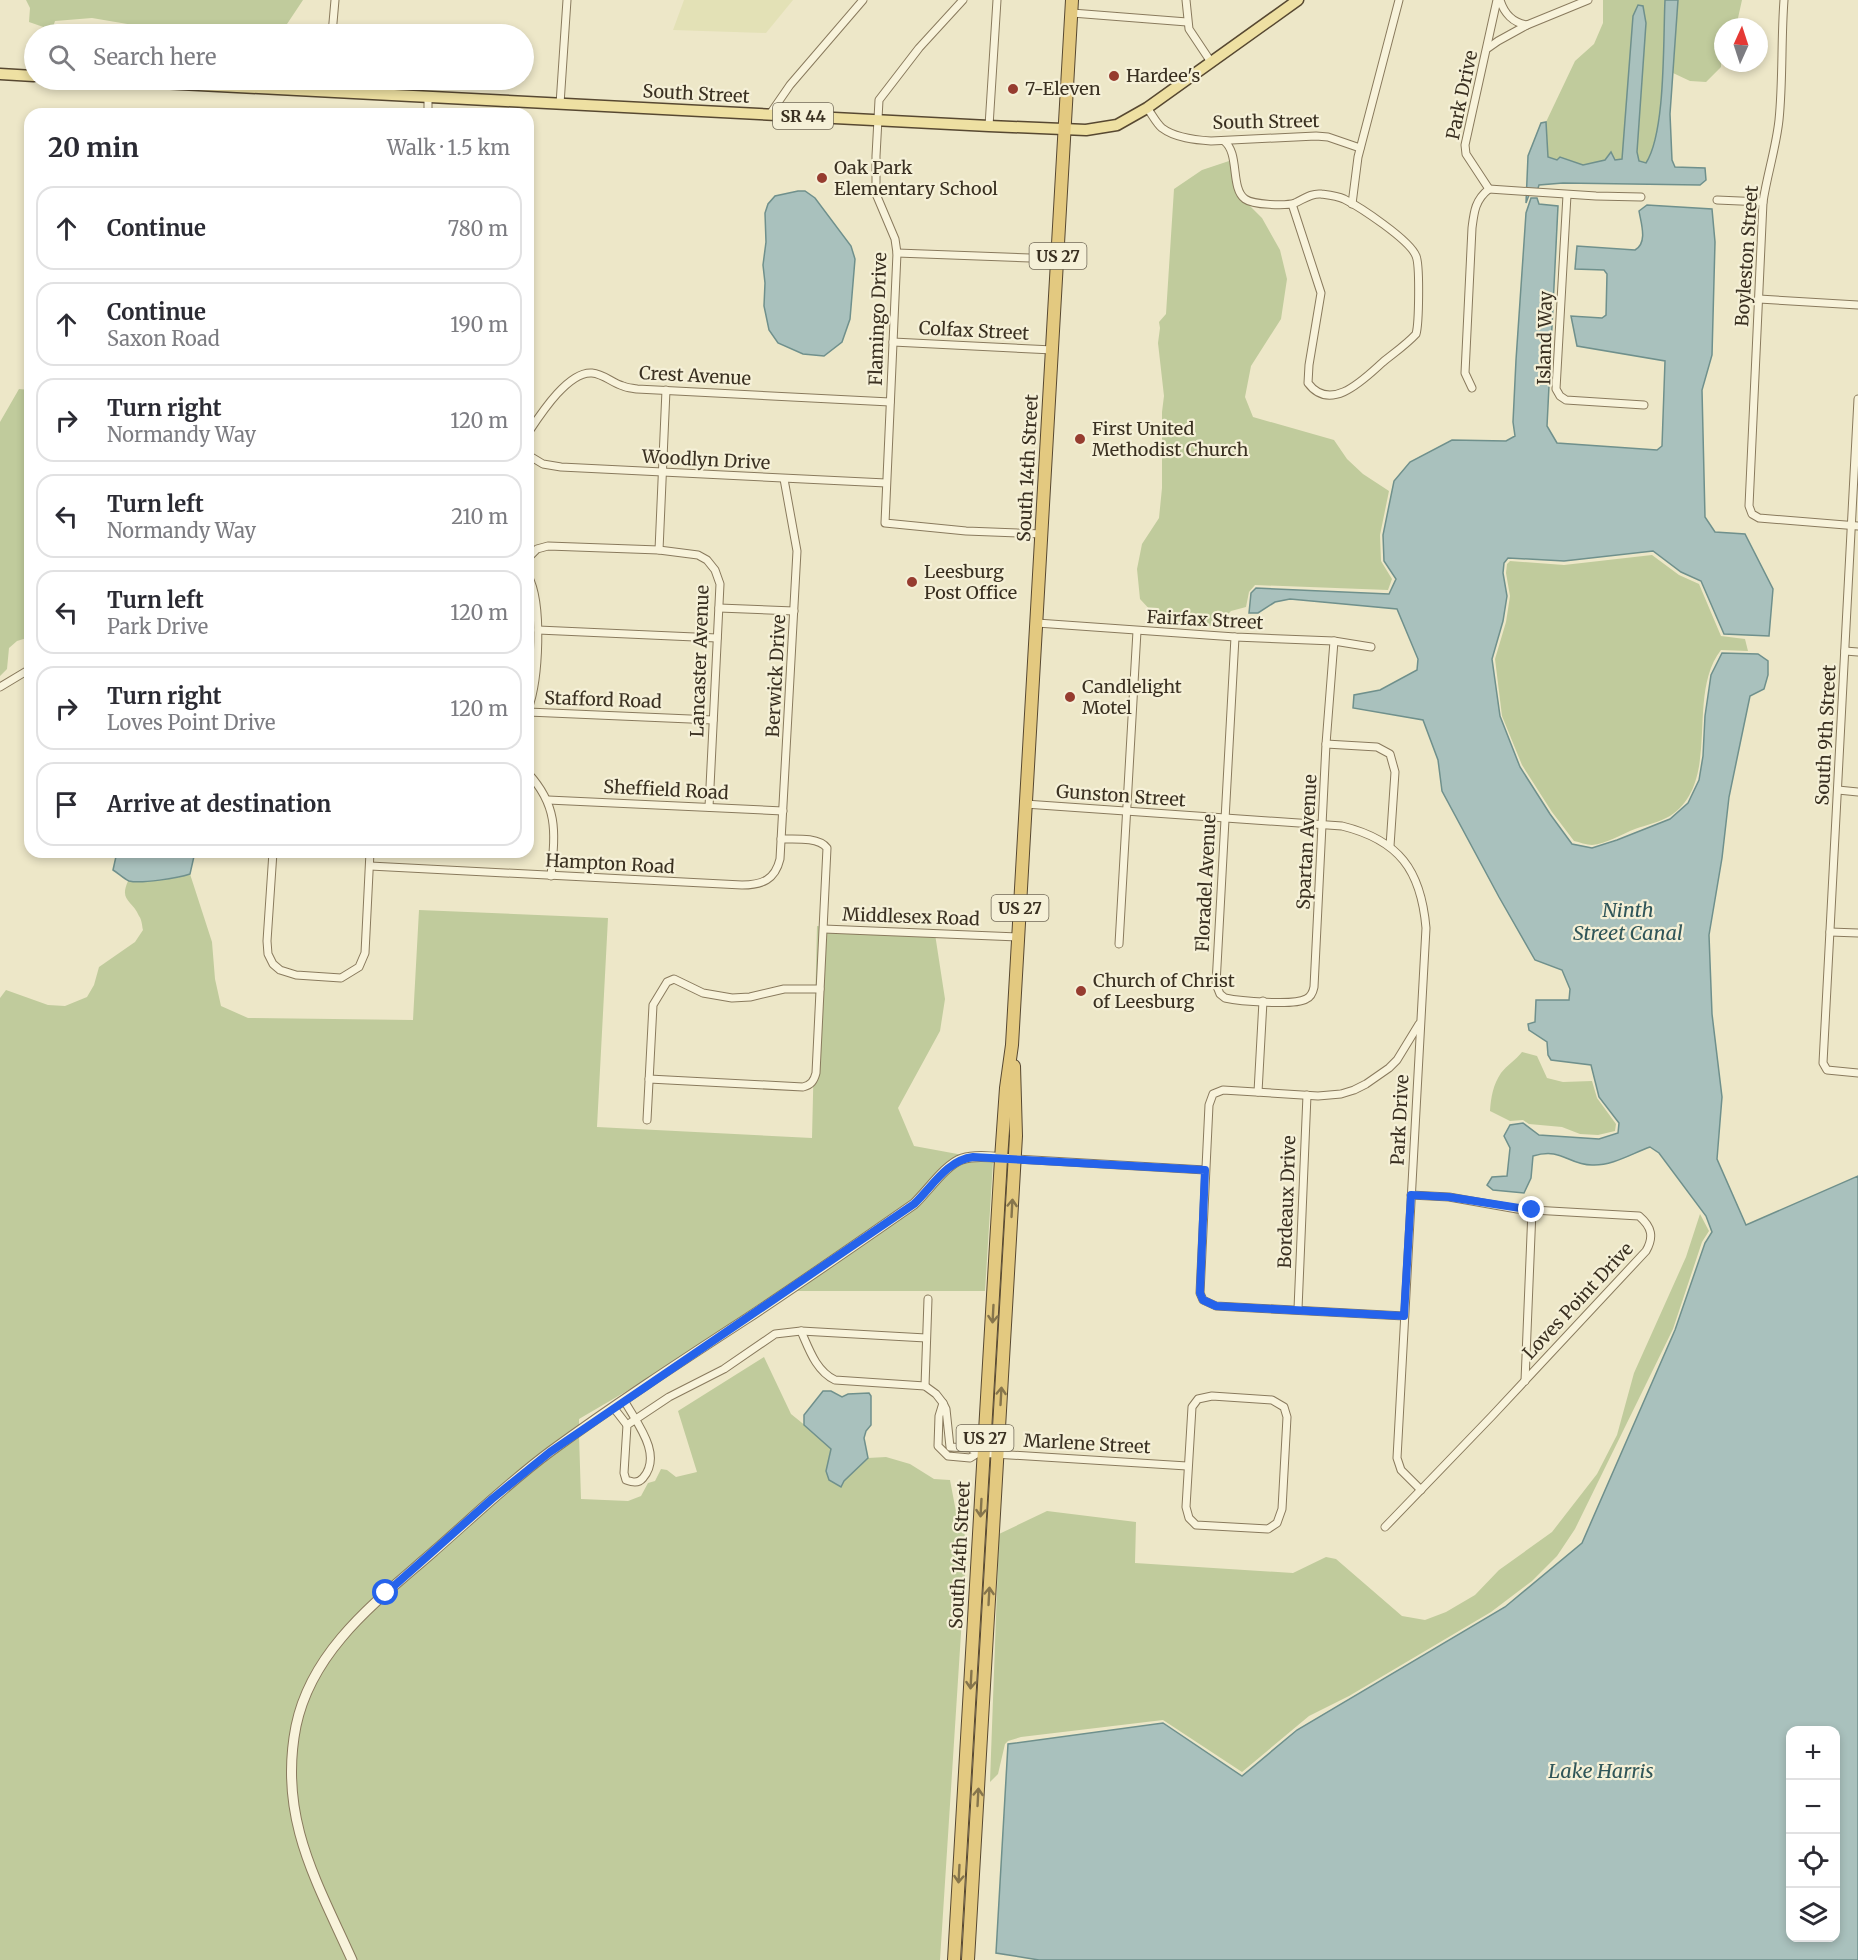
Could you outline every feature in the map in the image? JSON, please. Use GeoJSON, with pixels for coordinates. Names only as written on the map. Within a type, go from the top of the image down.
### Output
{"type":"FeatureCollection","features":[{"type":"Feature","properties":{"kind":"highway","name":"South 14th Street"},"geometry":{"type":"LineString","coordinates":[[954,1960],[981,1453],[1006,1088],[1012,1045],[1072,0]]}},
{"type":"Feature","properties":{"kind":"highway","name":"South 14th Street"},"geometry":{"type":"LineString","coordinates":[[968,1960],[1015,1159],[1016,1087],[1012,1045]]}},
{"type":"Feature","properties":{"kind":"highway"},"geometry":{"type":"LineString","coordinates":[[966,1764],[980,1765]]}},
{"type":"Feature","properties":{"kind":"main road","name":"SR 44"},"geometry":{"type":"LineString","coordinates":[[1065,129],[1098,129],[1117,126],[1147,108],[1298,0]]}},
{"type":"Feature","properties":{"kind":"main road"},"geometry":{"type":"LineString","coordinates":[[0,74],[24,75]]}},
{"type":"Feature","properties":{"kind":"main road","name":"SR 44"},"geometry":{"type":"LineString","coordinates":[[290,90],[428,97]]}},
{"type":"Feature","properties":{"kind":"main road","name":"South Street"},"geometry":{"type":"LineString","coordinates":[[428,97],[1065,129]]}},
{"type":"Feature","properties":{"kind":"street"},"geometry":{"type":"LineString","coordinates":[[333,24],[335,0]]}},
{"type":"Feature","properties":{"kind":"street"},"geometry":{"type":"LineString","coordinates":[[560,104],[567,0]]}},
{"type":"Feature","properties":{"kind":"street"},"geometry":{"type":"LineString","coordinates":[[770,114],[790,85],[863,0]]}},
{"type":"Feature","properties":{"kind":"street","name":"Flamingo Drive"},"geometry":{"type":"LineString","coordinates":[[963,0],[920,48],[884,94],[878,107],[876,194],[895,239],[897,253],[885,523],[966,531],[1042,534]]}},
{"type":"Feature","properties":{"kind":"street"},"geometry":{"type":"LineString","coordinates":[[990,126],[997,0]]}},
{"type":"Feature","properties":{"kind":"street"},"geometry":{"type":"LineString","coordinates":[[1186,0],[1187,22],[1194,39],[1211,62]]}},
{"type":"Feature","properties":{"kind":"street"},"geometry":{"type":"LineString","coordinates":[[1352,204],[1360,148],[1399,0]]}},
{"type":"Feature","properties":{"kind":"street"},"geometry":{"type":"LineString","coordinates":[[1499,0],[1509,17],[1527,25]]}},
{"type":"Feature","properties":{"kind":"street","name":"Park Drive"},"geometry":{"type":"LineString","coordinates":[[1489,189],[1465,150],[1499,0]]}},
{"type":"Feature","properties":{"kind":"street"},"geometry":{"type":"LineString","coordinates":[[1487,49],[1498,40],[1527,25],[1588,0]]}},
{"type":"Feature","properties":{"kind":"street","name":"Boyleston Street"},"geometry":{"type":"LineString","coordinates":[[1784,0],[1779,119],[1763,202],[1749,506],[1752,514],[1759,518],[1855,526]]}},
{"type":"Feature","properties":{"kind":"street"},"geometry":{"type":"LineString","coordinates":[[1072,13],[1187,22]]}},
{"type":"Feature","properties":{"kind":"street"},"geometry":{"type":"LineString","coordinates":[[428,97],[428,108]]}},
{"type":"Feature","properties":{"kind":"street","name":"South Street"},"geometry":{"type":"LineString","coordinates":[[1147,108],[1157,122],[1168,131],[1197,140],[1224,141],[1316,136],[1328,137],[1360,148]]}},
{"type":"Feature","properties":{"kind":"street"},"geometry":{"type":"LineString","coordinates":[[1224,141],[1231,148],[1238,185],[1244,198],[1255,203],[1292,204],[1315,194],[1338,197],[1352,204],[1406,242],[1416,256],[1417,331],[1363,381],[1352,389],[1338,394],[1322,394],[1308,383],[1321,293],[1292,204]]}},
{"type":"Feature","properties":{"kind":"street"},"geometry":{"type":"LineString","coordinates":[[1472,388],[1465,373],[1472,228],[1479,198],[1489,189],[1543,194],[1641,197]]}},
{"type":"Feature","properties":{"kind":"street","name":"Island Way"},"geometry":{"type":"LineString","coordinates":[[1567,195],[1556,389],[1566,400],[1644,405]]}},
{"type":"Feature","properties":{"kind":"street"},"geometry":{"type":"LineString","coordinates":[[1717,200],[1763,202]]}},
{"type":"Feature","properties":{"kind":"street"},"geometry":{"type":"LineString","coordinates":[[897,253],[1058,259]]}},
{"type":"Feature","properties":{"kind":"street"},"geometry":{"type":"LineString","coordinates":[[1759,299],[1858,305]]}},
{"type":"Feature","properties":{"kind":"street","name":"Colfax Street"},"geometry":{"type":"LineString","coordinates":[[893,342],[1053,350]]}},
{"type":"Feature","properties":{"kind":"street","name":"Crest Avenue"},"geometry":{"type":"LineString","coordinates":[[534,425],[569,382],[592,373],[602,375],[622,386],[890,402]]}},
{"type":"Feature","properties":{"kind":"street"},"geometry":{"type":"LineString","coordinates":[[659,550],[666,390]]}},
{"type":"Feature","properties":{"kind":"street","name":"South 9th Street"},"geometry":{"type":"LineString","coordinates":[[1858,399],[1855,526],[1845,651],[1823,1063],[1827,1070],[1858,1073]]}},
{"type":"Feature","properties":{"kind":"street","name":"Woodlyn Drive"},"geometry":{"type":"LineString","coordinates":[[534,459],[543,464],[561,467],[886,483]]}},
{"type":"Feature","properties":{"kind":"street","name":"Berwick Drive"},"geometry":{"type":"LineString","coordinates":[[774,874],[780,860],[782,839],[797,551],[784,479]]}},
{"type":"Feature","properties":{"kind":"street","name":"Lancaster Avenue"},"geometry":{"type":"LineString","coordinates":[[534,552],[548,546],[659,550],[698,555],[710,563],[719,577],[719,608],[709,807]]}},
{"type":"Feature","properties":{"kind":"street"},"geometry":{"type":"LineString","coordinates":[[534,593],[537,602],[538,630],[534,686]]}},
{"type":"Feature","properties":{"kind":"street"},"geometry":{"type":"LineString","coordinates":[[719,608],[794,611]]}},
{"type":"Feature","properties":{"kind":"street","name":"Fairfax Street"},"geometry":{"type":"LineString","coordinates":[[1037,623],[1235,637],[1334,641],[1371,648]]}},
{"type":"Feature","properties":{"kind":"street"},"geometry":{"type":"LineString","coordinates":[[538,630],[717,638]]}},
{"type":"Feature","properties":{"kind":"street"},"geometry":{"type":"LineString","coordinates":[[1119,944],[1137,631]]}},
{"type":"Feature","properties":{"kind":"street","name":"Floradel Avenue"},"geometry":{"type":"LineString","coordinates":[[1235,637],[1216,984],[1220,994],[1225,998],[1263,1001]]}},
{"type":"Feature","properties":{"kind":"street","name":"Spartan Avenue"},"geometry":{"type":"LineString","coordinates":[[1263,1001],[1299,1002],[1313,992],[1326,744],[1334,641]]}},
{"type":"Feature","properties":{"kind":"street"},"geometry":{"type":"LineString","coordinates":[[1845,651],[1858,652]]}},
{"type":"Feature","properties":{"kind":"street"},"geometry":{"type":"LineString","coordinates":[[0,687],[24,673]]}},
{"type":"Feature","properties":{"kind":"street","name":"Stafford Road"},"geometry":{"type":"LineString","coordinates":[[534,711],[713,720]]}},
{"type":"Feature","properties":{"kind":"street"},"geometry":{"type":"LineString","coordinates":[[1326,744],[1377,747],[1386,750],[1393,758],[1395,772],[1390,846]]}},
{"type":"Feature","properties":{"kind":"street"},"geometry":{"type":"LineString","coordinates":[[534,781],[548,800],[553,827],[551,876]]}},
{"type":"Feature","properties":{"kind":"street"},"geometry":{"type":"LineString","coordinates":[[1838,790],[1858,792]]}},
{"type":"Feature","properties":{"kind":"street","name":"Sheffield Road"},"geometry":{"type":"LineString","coordinates":[[548,800],[783,811]]}},
{"type":"Feature","properties":{"kind":"street","name":"Gunston Street"},"geometry":{"type":"LineString","coordinates":[[1025,804],[1322,823],[1355,829],[1390,846]]}},
{"type":"Feature","properties":{"kind":"street","name":"Middlesex Road"},"geometry":{"type":"LineString","coordinates":[[782,839],[817,841],[823,843],[827,848],[824,929],[1018,937]]}},
{"type":"Feature","properties":{"kind":"street","name":"Park Drive"},"geometry":{"type":"LineString","coordinates":[[1390,846],[1411,869],[1423,903],[1426,928],[1397,1458],[1401,1470],[1421,1490]]}},
{"type":"Feature","properties":{"kind":"street"},"geometry":{"type":"LineString","coordinates":[[273,858],[267,941],[270,959],[277,969],[296,975],[341,978],[359,967],[364,953],[370,858]]}},
{"type":"Feature","properties":{"kind":"street","name":"Hampton Road"},"geometry":{"type":"LineString","coordinates":[[370,866],[752,885],[768,881],[774,874]]}},
{"type":"Feature","properties":{"kind":"street"},"geometry":{"type":"LineString","coordinates":[[649,1079],[802,1087],[811,1084],[816,1072],[824,929]]}},
{"type":"Feature","properties":{"kind":"street"},"geometry":{"type":"LineString","coordinates":[[1830,932],[1858,933]]}},
{"type":"Feature","properties":{"kind":"street"},"geometry":{"type":"LineString","coordinates":[[647,1120],[653,1005],[667,982],[674,979],[703,993],[732,998],[750,997],[784,989],[820,988]]}},
{"type":"Feature","properties":{"kind":"street"},"geometry":{"type":"LineString","coordinates":[[1258,1092],[1263,1001]]}},
{"type":"Feature","properties":{"kind":"street"},"geometry":{"type":"LineString","coordinates":[[1404,1316],[1216,1306],[1203,1300],[1200,1293],[1205,1170],[1209,1105],[1213,1094],[1223,1089],[1307,1095],[1341,1094],[1380,1076],[1397,1060],[1421,1022]]}},
{"type":"Feature","properties":{"kind":"street","name":"Bordeaux Drive"},"geometry":{"type":"LineString","coordinates":[[1298,1309],[1307,1095]]}},
{"type":"Feature","properties":{"kind":"street"},"geometry":{"type":"LineString","coordinates":[[352,1960],[299,1835],[292,1802],[291,1772],[297,1725],[308,1692],[330,1652],[366,1610],[525,1472],[613,1407],[914,1204],[952,1164],[966,1158],[1015,1159],[1205,1170]]}},
{"type":"Feature","properties":{"kind":"street","name":"Loves Point Drive"},"geometry":{"type":"LineString","coordinates":[[1411,1195],[1449,1197],[1532,1210],[1639,1216],[1651,1230],[1652,1239],[1646,1251],[1421,1490]]}},
{"type":"Feature","properties":{"kind":"street"},"geometry":{"type":"LineString","coordinates":[[1525,1381],[1532,1210]]}},
{"type":"Feature","properties":{"kind":"street"},"geometry":{"type":"LineString","coordinates":[[925,1386],[928,1299]]}},
{"type":"Feature","properties":{"kind":"street"},"geometry":{"type":"LineString","coordinates":[[801,1331],[817,1364],[825,1375],[835,1380],[925,1386],[936,1394],[946,1409],[950,1447]]}},
{"type":"Feature","properties":{"kind":"street"},"geometry":{"type":"LineString","coordinates":[[627,1425],[669,1397],[724,1370],[775,1334],[801,1331],[926,1338]]}},
{"type":"Feature","properties":{"kind":"street"},"geometry":{"type":"LineString","coordinates":[[1212,1396],[1272,1400],[1284,1407],[1287,1416],[1282,1509],[1280,1519],[1274,1527],[1260,1530],[1207,1527],[1192,1522],[1187,1513],[1187,1466],[1192,1407],[1198,1399],[1212,1396]]}},
{"type":"Feature","properties":{"kind":"street"},"geometry":{"type":"LineString","coordinates":[[613,1407],[627,1425],[624,1473],[626,1480],[639,1482],[645,1476],[651,1458],[640,1425],[624,1400]]}},
{"type":"Feature","properties":{"kind":"street"},"geometry":{"type":"LineString","coordinates":[[942,1403],[938,1446],[948,1456],[970,1458],[981,1453]]}},
{"type":"Feature","properties":{"kind":"street"},"geometry":{"type":"LineString","coordinates":[[938,1446],[970,1448],[981,1453]]}},
{"type":"Feature","properties":{"kind":"street","name":"Marlene Street"},"geometry":{"type":"LineString","coordinates":[[981,1453],[1187,1466]]}},
{"type":"Feature","properties":{"kind":"street"},"geometry":{"type":"LineString","coordinates":[[1385,1527],[1421,1490]]}},
{"type":"Feature","properties":{"kind":"shaded area"},"geometry":{"type":"Polygon","coordinates":[[[684,0],[793,0],[766,33],[673,30],[684,0]]]}},
{"type":"Feature","properties":{"kind":"green space"},"geometry":{"type":"Polygon","coordinates":[[[26,0],[303,0],[287,24],[127,24],[92,18],[55,21],[54,24],[35,24],[29,22],[30,8],[26,0]]]}},
{"type":"Feature","properties":{"kind":"green space"},"geometry":{"type":"Polygon","coordinates":[[[1603,0],[1665,0],[1660,108],[1657,130],[1646,163],[1639,161],[1637,152],[1646,23],[1643,6],[1638,6],[1633,17],[1622,159],[1615,160],[1611,153],[1605,160],[1583,165],[1560,157],[1557,160],[1548,157],[1546,122],[1575,61],[1594,44],[1603,23],[1603,0]]]}},
{"type":"Feature","properties":{"kind":"green space"},"geometry":{"type":"Polygon","coordinates":[[[1678,0],[1742,0],[1738,18],[1714,18],[1714,72],[1716,72],[1706,82],[1690,81],[1673,73],[1678,0]]]}},
{"type":"Feature","properties":{"kind":"green space"},"geometry":{"type":"Polygon","coordinates":[[[1229,161],[1238,186],[1249,205],[1262,218],[1280,250],[1287,279],[1281,319],[1251,366],[1245,397],[1253,417],[1334,440],[1347,459],[1363,474],[1389,491],[1380,535],[1381,561],[1392,579],[1388,590],[1255,585],[1249,592],[1246,607],[1231,611],[1216,627],[1171,620],[1153,613],[1140,599],[1137,569],[1142,544],[1159,518],[1162,488],[1164,396],[1158,343],[1159,322],[1166,314],[1174,189],[1202,170],[1229,161]]]}},
{"type":"Feature","properties":{"kind":"green space"},"geometry":{"type":"Polygon","coordinates":[[[19,389],[24,389],[24,639],[17,641],[9,648],[7,669],[0,676],[0,422],[19,389]]]}},
{"type":"Feature","properties":{"kind":"green space"},"geometry":{"type":"Polygon","coordinates":[[[1652,555],[1679,575],[1699,584],[1721,636],[1745,639],[1748,651],[1721,650],[1711,669],[1705,690],[1700,760],[1695,782],[1686,801],[1670,816],[1662,820],[1603,843],[1585,844],[1574,841],[1552,812],[1522,765],[1502,716],[1495,659],[1506,622],[1510,596],[1506,573],[1507,564],[1510,561],[1564,565],[1652,555]]]}},
{"type":"Feature","properties":{"kind":"green space"},"geometry":{"type":"Polygon","coordinates":[[[190,874],[212,942],[215,979],[221,1006],[248,1018],[413,1020],[419,910],[608,918],[597,1127],[812,1138],[817,926],[935,934],[945,999],[940,1031],[898,1108],[914,1146],[963,1155],[947,1162],[912,1201],[805,1275],[649,1378],[579,1419],[579,1427],[364,1607],[338,1635],[316,1667],[287,1771],[293,1821],[300,1845],[317,1892],[349,1960],[0,1960],[0,998],[6,990],[48,1005],[65,1006],[87,997],[94,985],[99,967],[135,942],[143,930],[140,918],[126,897],[128,881],[176,878],[190,874]]]}},
{"type":"Feature","properties":{"kind":"green space"},"geometry":{"type":"Polygon","coordinates":[[[1522,1052],[1537,1056],[1547,1078],[1563,1082],[1592,1081],[1597,1098],[1616,1124],[1615,1131],[1598,1135],[1580,1134],[1562,1127],[1529,1124],[1523,1120],[1510,1121],[1490,1111],[1498,1078],[1522,1052]]]}},
{"type":"Feature","properties":{"kind":"green space"},"geometry":{"type":"Polygon","coordinates":[[[973,1161],[993,1162],[985,1291],[794,1291],[916,1208],[954,1167],[973,1161]]]}},
{"type":"Feature","properties":{"kind":"green space"},"geometry":{"type":"Polygon","coordinates":[[[1700,1214],[1709,1231],[1702,1242],[1673,1329],[1575,1529],[1557,1556],[1532,1581],[1491,1612],[1349,1696],[1309,1716],[1242,1772],[1163,1720],[1021,1737],[1008,1741],[1005,1744],[998,1774],[990,1782],[999,1534],[1047,1511],[1136,1522],[1135,1563],[1293,1573],[1326,1557],[1336,1559],[1402,1616],[1425,1620],[1446,1612],[1475,1595],[1499,1570],[1552,1532],[1597,1474],[1617,1435],[1634,1373],[1686,1257],[1700,1214]]]}},
{"type":"Feature","properties":{"kind":"green space"},"geometry":{"type":"Polygon","coordinates":[[[764,1357],[791,1414],[831,1449],[826,1471],[844,1481],[868,1458],[886,1457],[910,1464],[934,1479],[950,1480],[957,1517],[967,1540],[940,1960],[356,1960],[302,1834],[294,1772],[300,1726],[311,1693],[332,1654],[368,1613],[527,1475],[579,1435],[581,1499],[628,1501],[641,1496],[648,1483],[655,1481],[661,1469],[667,1470],[676,1477],[697,1472],[678,1411],[764,1357]]]}},
{"type":"Feature","properties":{"kind":"water"},"geometry":{"type":"Polygon","coordinates":[[[1665,0],[1678,0],[1670,114],[1672,160],[1675,167],[1705,168],[1706,180],[1700,185],[1563,183],[1539,185],[1536,195],[1529,195],[1526,203],[1528,156],[1541,123],[1546,122],[1548,157],[1557,160],[1560,157],[1583,165],[1605,160],[1611,152],[1615,160],[1622,159],[1633,16],[1638,5],[1643,6],[1646,23],[1637,152],[1639,161],[1646,163],[1657,130],[1660,108],[1665,0]]]}},
{"type":"Feature","properties":{"kind":"water"},"geometry":{"type":"Polygon","coordinates":[[[805,191],[815,198],[851,246],[855,259],[850,319],[842,342],[824,356],[803,354],[778,343],[769,330],[764,306],[765,213],[768,204],[775,196],[805,191]]]}},
{"type":"Feature","properties":{"kind":"water","name":"Lake Harris"},"geometry":{"type":"Polygon","coordinates":[[[1531,198],[1537,198],[1539,204],[1558,206],[1547,426],[1557,443],[1657,450],[1662,446],[1665,361],[1577,346],[1571,316],[1602,318],[1606,315],[1607,274],[1604,270],[1575,269],[1577,246],[1635,250],[1643,238],[1639,211],[1647,205],[1712,209],[1715,242],[1712,355],[1702,390],[1705,517],[1715,532],[1745,534],[1773,589],[1769,636],[1724,634],[1701,581],[1681,572],[1653,551],[1564,561],[1508,558],[1504,563],[1503,573],[1507,596],[1503,621],[1492,659],[1500,716],[1520,767],[1572,844],[1592,848],[1670,819],[1688,803],[1699,780],[1711,675],[1722,653],[1758,654],[1768,661],[1768,675],[1764,689],[1750,696],[1729,797],[1722,858],[1709,935],[1712,1014],[1722,1097],[1717,1159],[1746,1225],[1858,1176],[1858,1960],[1039,1960],[996,1953],[1008,1744],[1163,1723],[1242,1776],[1297,1730],[1505,1607],[1582,1543],[1675,1330],[1705,1243],[1712,1232],[1706,1216],[1659,1153],[1650,1147],[1614,1162],[1599,1165],[1584,1164],[1551,1154],[1533,1156],[1531,1178],[1524,1193],[1493,1190],[1487,1185],[1492,1177],[1507,1176],[1510,1148],[1504,1136],[1510,1125],[1523,1123],[1539,1135],[1599,1139],[1618,1133],[1619,1123],[1599,1097],[1591,1065],[1551,1060],[1548,1055],[1547,1042],[1529,1030],[1528,1024],[1535,1022],[1536,1000],[1569,1000],[1570,989],[1562,970],[1535,960],[1499,897],[1442,791],[1438,760],[1423,720],[1353,708],[1354,695],[1380,690],[1417,670],[1418,659],[1397,609],[1290,599],[1275,602],[1258,613],[1249,613],[1251,593],[1256,588],[1389,594],[1396,579],[1384,561],[1383,535],[1394,481],[1410,462],[1452,440],[1506,441],[1515,436],[1513,422],[1526,213],[1531,198]]]}},
{"type":"Feature","properties":{"kind":"water"},"geometry":{"type":"Polygon","coordinates":[[[116,858],[194,858],[190,874],[169,879],[129,881],[113,870],[116,858]]]}},
{"type":"Feature","properties":{"kind":"water"},"geometry":{"type":"Polygon","coordinates":[[[823,1391],[831,1391],[842,1397],[848,1394],[869,1393],[871,1396],[871,1425],[864,1438],[868,1458],[844,1481],[841,1487],[829,1480],[826,1471],[831,1449],[804,1425],[804,1415],[823,1391]]]}},
{"type":"Feature","properties":{"kind":"place","name":"Hardee's"},"geometry":{"type":"Point","coordinates":[1114,76]}},
{"type":"Feature","properties":{"kind":"place","name":"7-Eleven"},"geometry":{"type":"Point","coordinates":[1013,89]}},
{"type":"Feature","properties":{"kind":"place","name":"Oak Park Elementary School"},"geometry":{"type":"Point","coordinates":[822,178]}},
{"type":"Feature","properties":{"kind":"place","name":"First United Methodist Church"},"geometry":{"type":"Point","coordinates":[1080,439]}},
{"type":"Feature","properties":{"kind":"place","name":"Leesburg Post Office"},"geometry":{"type":"Point","coordinates":[912,582]}},
{"type":"Feature","properties":{"kind":"place","name":"Candlelight Motel"},"geometry":{"type":"Point","coordinates":[1070,697]}},
{"type":"Feature","properties":{"kind":"place","name":"Church of Christ of Leesburg"},"geometry":{"type":"Point","coordinates":[1081,991]}},
{"type":"Feature","properties":{"kind":"route"},"geometry":{"type":"LineString","coordinates":[[386,1593],[492,1499],[550,1452],[914,1204],[952,1164],[960,1160],[973,1157],[1205,1170],[1200,1293],[1205,1302],[1216,1306],[1404,1316],[1411,1195],[1449,1197],[1532,1210]]}},
{"type":"Feature","properties":{"kind":"water label","name":"Ninth Street Canal"},"geometry":{"type":"Point","coordinates":[1628,922]}}]}
